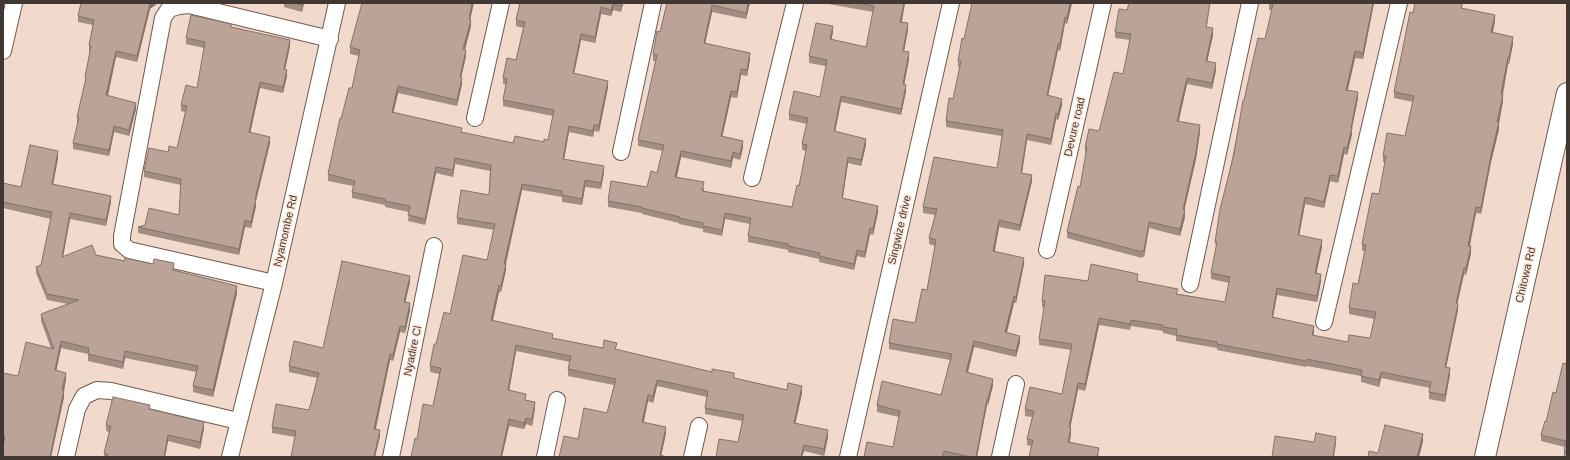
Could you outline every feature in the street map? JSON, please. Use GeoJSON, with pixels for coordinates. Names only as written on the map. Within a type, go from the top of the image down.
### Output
{"type":"FeatureCollection","features":[{"type":"Feature","properties":{"kind":"street"},"geometry":{"type":"LineString","coordinates":[[3,51],[14,3]]}},
{"type":"Feature","properties":{"kind":"street","name":"Nyamombe Rd"},"geometry":{"type":"LineString","coordinates":[[230,457],[274,284],[337,3]]}},
{"type":"Feature","properties":{"kind":"street"},"geometry":{"type":"LineString","coordinates":[[475,118],[501,3]]}},
{"type":"Feature","properties":{"kind":"street"},"geometry":{"type":"LineString","coordinates":[[621,152],[653,3]]}},
{"type":"Feature","properties":{"kind":"street"},"geometry":{"type":"LineString","coordinates":[[752,178],[795,3]]}},
{"type":"Feature","properties":{"kind":"street","name":"Singwize drive"},"geometry":{"type":"LineString","coordinates":[[848,457],[951,3]]}},
{"type":"Feature","properties":{"kind":"street","name":"Devure road"},"geometry":{"type":"LineString","coordinates":[[1047,250],[1103,3]]}},
{"type":"Feature","properties":{"kind":"street"},"geometry":{"type":"LineString","coordinates":[[1190,284],[1250,3]]}},
{"type":"Feature","properties":{"kind":"street"},"geometry":{"type":"LineString","coordinates":[[1324,322],[1399,3]]}},
{"type":"Feature","properties":{"kind":"street"},"geometry":{"type":"LineString","coordinates":[[274,284],[129,250],[122,244],[122,236],[163,18],[169,10],[179,6],[189,5],[330,39]]}},
{"type":"Feature","properties":{"kind":"street","name":"Chitowa Rd"},"geometry":{"type":"LineString","coordinates":[[1485,457],[1567,93]]}},
{"type":"Feature","properties":{"kind":"street","name":"Nyadire Cl"},"geometry":{"type":"LineString","coordinates":[[391,457],[434,246]]}},
{"type":"Feature","properties":{"kind":"street"},"geometry":{"type":"LineString","coordinates":[[1000,457],[1016,384]]}},
{"type":"Feature","properties":{"kind":"street"},"geometry":{"type":"LineString","coordinates":[[66,457],[77,408],[84,396],[97,390],[111,391],[238,422]]}},
{"type":"Feature","properties":{"kind":"street"},"geometry":{"type":"LineString","coordinates":[[545,457],[557,400]]}},
{"type":"Feature","properties":{"kind":"street"},"geometry":{"type":"LineString","coordinates":[[692,457],[699,426]]}},
{"type":"Feature","properties":{"kind":"building"},"geometry":{"type":"Polygon","coordinates":[[[81,3],[150,3],[137,56],[116,51],[106,95],[136,103],[129,130],[114,126],[109,150],[73,143],[86,78],[91,46],[89,45],[94,20],[78,16],[81,3]]]}},
{"type":"Feature","properties":{"kind":"building"},"geometry":{"type":"Polygon","coordinates":[[[292,3],[303,3],[302,5],[292,3]]]}},
{"type":"Feature","properties":{"kind":"building"},"geometry":{"type":"Polygon","coordinates":[[[362,3],[472,3],[469,19],[471,20],[463,49],[466,50],[457,100],[398,86],[392,112],[462,128],[461,132],[513,143],[515,136],[544,142],[544,139],[548,140],[554,110],[503,100],[507,79],[503,78],[507,58],[516,60],[525,22],[516,20],[520,3],[622,3],[621,6],[613,4],[611,10],[601,7],[595,37],[581,34],[573,73],[608,81],[599,125],[594,125],[593,131],[569,126],[563,159],[604,166],[601,183],[585,180],[582,199],[562,195],[562,191],[522,184],[504,264],[506,264],[501,286],[499,285],[491,320],[553,334],[552,338],[603,348],[604,340],[617,343],[615,349],[712,372],[712,369],[734,373],[734,378],[787,390],[788,383],[802,386],[794,423],[828,430],[824,449],[804,445],[801,457],[716,457],[719,439],[738,442],[744,415],[705,408],[708,391],[657,380],[653,396],[648,395],[642,422],[666,427],[660,455],[667,457],[559,457],[564,436],[578,439],[584,408],[607,413],[616,379],[568,369],[571,356],[516,345],[508,390],[526,394],[525,400],[535,402],[532,419],[526,418],[524,423],[509,419],[501,456],[504,457],[411,457],[415,438],[417,439],[423,404],[433,406],[441,368],[430,366],[434,344],[436,344],[444,312],[450,314],[463,255],[487,260],[495,224],[457,218],[461,190],[489,195],[491,165],[455,158],[453,170],[436,167],[425,219],[408,215],[410,206],[352,192],[355,181],[328,174],[340,118],[341,119],[349,88],[352,88],[360,50],[350,47],[362,3]]]}},
{"type":"Feature","properties":{"kind":"building"},"geometry":{"type":"Polygon","coordinates":[[[667,3],[748,3],[746,13],[712,5],[704,43],[750,53],[747,70],[741,69],[737,92],[731,91],[721,136],[743,141],[740,154],[733,152],[731,161],[681,151],[675,177],[704,182],[702,191],[792,207],[797,185],[799,186],[807,145],[802,144],[808,118],[789,114],[794,91],[820,97],[827,60],[809,56],[816,23],[833,26],[830,39],[866,47],[874,6],[857,3],[904,3],[900,22],[908,23],[903,51],[909,52],[903,84],[906,85],[901,109],[841,96],[834,131],[866,139],[861,160],[848,157],[842,198],[878,206],[873,229],[870,228],[865,252],[857,250],[854,264],[819,256],[820,253],[788,246],[788,244],[748,236],[751,218],[725,213],[722,230],[703,226],[703,223],[679,218],[680,217],[642,207],[608,201],[611,181],[647,187],[651,171],[657,173],[664,145],[638,140],[657,55],[653,54],[657,31],[660,32],[667,3]]]}},
{"type":"Feature","properties":{"kind":"building"},"geometry":{"type":"Polygon","coordinates":[[[972,3],[1070,3],[1067,18],[1065,17],[1060,44],[1058,44],[1047,95],[1062,99],[1058,114],[1056,113],[1051,139],[1027,134],[1021,173],[1032,175],[1020,225],[999,220],[993,251],[1024,258],[1016,297],[1014,296],[1005,332],[1020,336],[1016,351],[974,341],[966,372],[993,379],[987,399],[976,457],[944,451],[942,457],[864,457],[867,442],[893,447],[900,411],[877,405],[882,381],[941,395],[952,354],[889,343],[893,319],[915,323],[922,289],[927,290],[936,240],[929,238],[937,209],[923,207],[934,157],[997,168],[1003,130],[946,121],[949,98],[953,99],[961,61],[958,61],[962,38],[964,39],[972,3]]]}},
{"type":"Feature","properties":{"kind":"building"},"geometry":{"type":"Polygon","coordinates":[[[1129,3],[1210,3],[1206,27],[1213,28],[1206,61],[1216,63],[1212,83],[1187,78],[1177,121],[1200,125],[1196,152],[1183,210],[1185,210],[1180,229],[1149,222],[1144,251],[1142,250],[1142,252],[1067,232],[1078,186],[1080,187],[1089,129],[1099,131],[1114,72],[1123,74],[1131,34],[1115,32],[1119,9],[1127,10],[1129,3]]]}},
{"type":"Feature","properties":{"kind":"building"},"geometry":{"type":"Polygon","coordinates":[[[1269,3],[1373,3],[1363,53],[1355,51],[1346,90],[1358,92],[1352,128],[1347,148],[1344,147],[1338,176],[1330,175],[1324,202],[1305,197],[1298,235],[1322,240],[1315,273],[1321,274],[1317,296],[1277,288],[1272,317],[1314,326],[1312,335],[1348,342],[1349,335],[1370,338],[1376,312],[1349,308],[1353,283],[1358,284],[1366,245],[1362,244],[1372,193],[1379,194],[1386,156],[1383,156],[1387,133],[1405,136],[1414,96],[1394,92],[1410,12],[1413,13],[1415,3],[1462,3],[1461,8],[1495,15],[1491,32],[1513,37],[1501,94],[1503,95],[1497,122],[1499,122],[1481,208],[1476,207],[1468,246],[1471,246],[1456,303],[1458,304],[1445,367],[1450,368],[1445,395],[1429,392],[1431,382],[1381,372],[1379,380],[1361,376],[1362,370],[1307,359],[1306,361],[1176,335],[1177,329],[1163,327],[1163,325],[1131,320],[1130,324],[1099,318],[1085,384],[1078,383],[1069,427],[1071,428],[1068,442],[1099,448],[1097,457],[1029,457],[1033,440],[1027,439],[1034,411],[1025,409],[1030,387],[1062,394],[1072,344],[1039,339],[1045,301],[1042,301],[1045,275],[1088,281],[1091,264],[1138,274],[1137,281],[1178,289],[1176,294],[1225,302],[1230,277],[1211,273],[1217,242],[1215,242],[1220,209],[1234,154],[1243,100],[1258,38],[1265,39],[1273,4],[1269,3]]]}},
{"type":"Feature","properties":{"kind":"building"},"geometry":{"type":"Polygon","coordinates":[[[191,15],[231,24],[231,27],[290,40],[284,69],[287,70],[283,87],[260,82],[249,132],[270,137],[251,222],[245,220],[239,249],[138,227],[145,225],[149,208],[179,215],[181,179],[144,171],[149,148],[168,152],[169,146],[177,148],[187,106],[181,105],[186,85],[197,88],[205,42],[186,38],[191,15]]]}},
{"type":"Feature","properties":{"kind":"building"},"geometry":{"type":"Polygon","coordinates":[[[30,145],[58,151],[52,184],[111,196],[106,220],[70,213],[62,257],[92,245],[96,255],[124,261],[125,258],[153,264],[154,259],[174,263],[173,270],[237,286],[213,390],[193,386],[198,366],[125,351],[123,362],[88,354],[89,348],[61,341],[55,370],[66,373],[62,390],[64,390],[50,457],[3,457],[5,436],[3,435],[3,373],[18,376],[26,342],[54,349],[41,314],[79,300],[47,294],[36,267],[41,265],[52,212],[3,202],[3,183],[21,187],[30,145]]]}},
{"type":"Feature","properties":{"kind":"building"},"geometry":{"type":"Polygon","coordinates":[[[342,261],[410,276],[404,302],[410,303],[405,327],[400,326],[393,355],[390,354],[374,429],[380,430],[374,457],[291,457],[296,431],[272,427],[276,404],[309,410],[319,373],[289,366],[294,341],[323,348],[342,261]]]}},
{"type":"Feature","properties":{"kind":"building"},"geometry":{"type":"Polygon","coordinates":[[[1567,358],[1567,457],[1564,457],[1566,451],[1564,451],[1566,441],[1541,435],[1545,421],[1546,422],[1553,392],[1556,393],[1563,363],[1566,364],[1567,358]]]}},
{"type":"Feature","properties":{"kind":"building"},"geometry":{"type":"Polygon","coordinates":[[[113,397],[150,405],[149,409],[204,422],[200,442],[168,435],[164,457],[107,457],[108,454],[104,453],[111,426],[106,425],[113,397]]]}},
{"type":"Feature","properties":{"kind":"building"},"geometry":{"type":"Polygon","coordinates":[[[1385,425],[1423,434],[1417,457],[1368,457],[1369,451],[1378,453],[1385,425]]]}},
{"type":"Feature","properties":{"kind":"building"},"geometry":{"type":"Polygon","coordinates":[[[1316,433],[1336,437],[1333,457],[1272,457],[1275,436],[1314,442],[1316,433]]]}}]}
